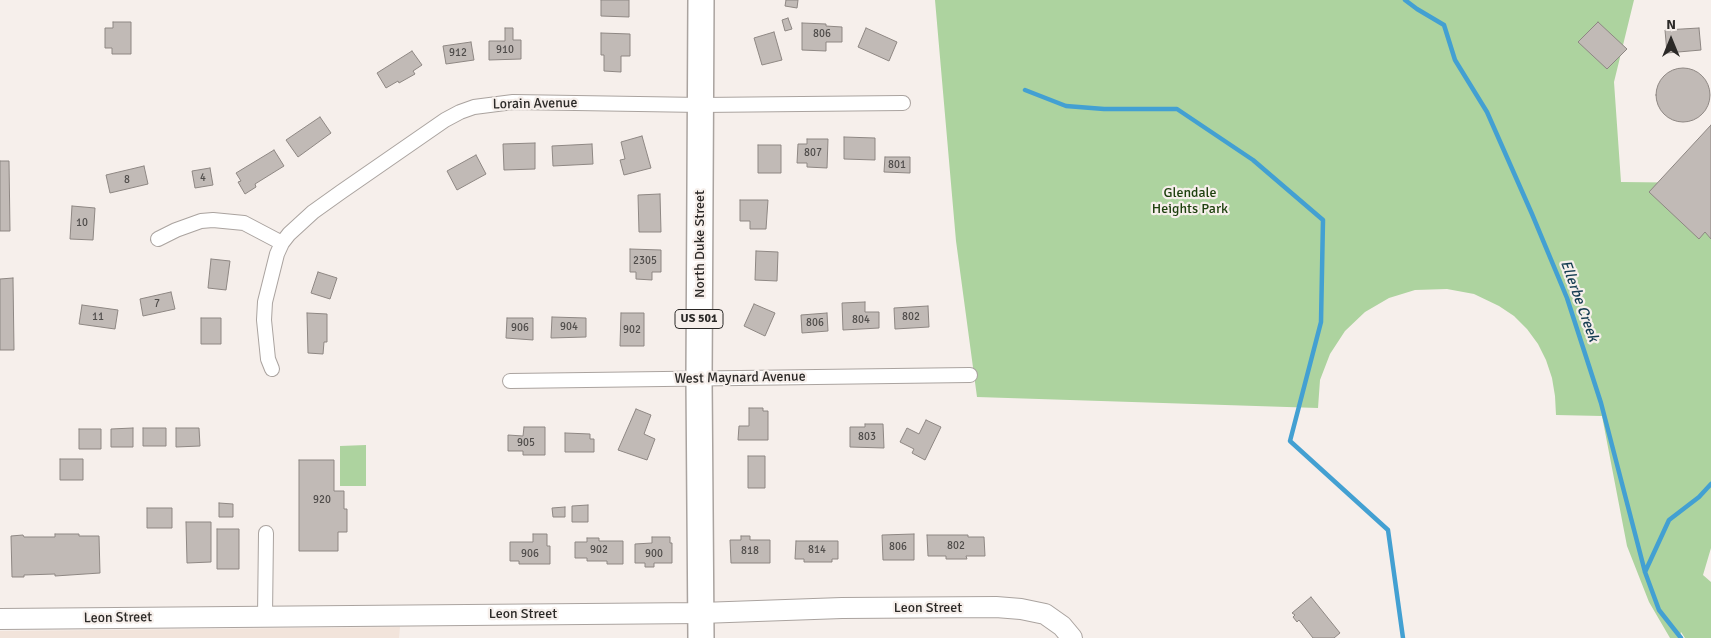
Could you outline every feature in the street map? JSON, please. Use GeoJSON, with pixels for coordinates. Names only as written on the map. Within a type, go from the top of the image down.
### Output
{"type":"FeatureCollection","features":[{"type":"Feature","properties":{"kind":"highway","name":"North Duke Street"},"geometry":{"type":"LineString","coordinates":[[701,0],[699,379],[701,638]]}},
{"type":"Feature","properties":{"kind":"street","name":"Lorain Avenue"},"geometry":{"type":"LineString","coordinates":[[272,369],[268,359],[264,320],[265,302],[277,254],[282,243],[313,212],[341,192],[445,120],[474,107],[513,102],[701,105],[902,102]]}},
{"type":"Feature","properties":{"kind":"street"},"geometry":{"type":"LineString","coordinates":[[158,239],[201,221],[213,220],[244,224],[282,243]]}},
{"type":"Feature","properties":{"kind":"street","name":"West Maynard Avenue"},"geometry":{"type":"LineString","coordinates":[[510,381],[970,375]]}},
{"type":"Feature","properties":{"kind":"street"},"geometry":{"type":"LineString","coordinates":[[265,616],[266,533]]}},
{"type":"Feature","properties":{"kind":"street","name":"Leon Street"},"geometry":{"type":"LineString","coordinates":[[0,619],[701,613],[842,608],[996,607],[1021,608],[1045,614],[1062,626],[1072,638]]}},
{"type":"Feature","properties":{"kind":"shaded area"},"geometry":{"type":"Polygon","coordinates":[[[400,627],[399,638],[0,638],[0,631],[400,627]]]}},
{"type":"Feature","properties":{"kind":"green space","name":"Glendale Heights Park"},"geometry":{"type":"Polygon","coordinates":[[[935,0],[1634,0],[1614,82],[1621,182],[1711,183],[1711,548],[1703,575],[1711,582],[1711,638],[1685,638],[1681,632],[1679,638],[1670,638],[1649,602],[1627,546],[1602,416],[1556,415],[1552,378],[1538,344],[1514,316],[1499,306],[1474,294],[1447,289],[1415,290],[1389,298],[1365,312],[1345,331],[1330,354],[1320,380],[1318,408],[977,397],[956,241],[935,0]]]}},
{"type":"Feature","properties":{"kind":"green space"},"geometry":{"type":"Polygon","coordinates":[[[366,445],[366,486],[340,486],[340,446],[366,445]]]}},
{"type":"Feature","properties":{"kind":"building"},"geometry":{"type":"Polygon","coordinates":[[[601,0],[629,0],[629,17],[601,16],[601,0]]]}},
{"type":"Feature","properties":{"kind":"building"},"geometry":{"type":"Polygon","coordinates":[[[786,0],[798,0],[797,8],[785,6],[786,0]]]}},
{"type":"Feature","properties":{"kind":"building"},"geometry":{"type":"Polygon","coordinates":[[[788,18],[792,29],[785,31],[782,20],[788,18]]]}},
{"type":"Feature","properties":{"kind":"building"},"geometry":{"type":"Polygon","coordinates":[[[113,22],[131,22],[131,54],[112,54],[112,48],[105,48],[105,28],[113,28],[113,22]]]}},
{"type":"Feature","properties":{"kind":"building"},"geometry":{"type":"Polygon","coordinates":[[[1598,22],[1627,49],[1607,69],[1578,42],[1598,22]]]}},
{"type":"Feature","properties":{"kind":"building"},"geometry":{"type":"Polygon","coordinates":[[[802,23],[842,27],[842,42],[826,42],[826,51],[802,50],[802,23]]]}},
{"type":"Feature","properties":{"kind":"building"},"geometry":{"type":"Polygon","coordinates":[[[505,28],[513,28],[513,40],[521,40],[521,59],[489,60],[489,41],[505,41],[505,28]]]}},
{"type":"Feature","properties":{"kind":"building"},"geometry":{"type":"Polygon","coordinates":[[[866,28],[897,42],[889,61],[858,47],[866,28]]]}},
{"type":"Feature","properties":{"kind":"building"},"geometry":{"type":"Polygon","coordinates":[[[1699,28],[1701,50],[1667,53],[1665,30],[1699,28]]]}},
{"type":"Feature","properties":{"kind":"building"},"geometry":{"type":"Polygon","coordinates":[[[774,32],[782,60],[762,65],[754,38],[774,32]]]}},
{"type":"Feature","properties":{"kind":"building"},"geometry":{"type":"Polygon","coordinates":[[[601,33],[630,34],[630,56],[621,56],[621,72],[604,71],[604,55],[601,55],[601,33]]]}},
{"type":"Feature","properties":{"kind":"building"},"geometry":{"type":"Polygon","coordinates":[[[471,42],[474,60],[446,64],[443,46],[471,42]]]}},
{"type":"Feature","properties":{"kind":"building"},"geometry":{"type":"Polygon","coordinates":[[[412,51],[422,65],[413,71],[415,74],[386,88],[377,73],[412,51]]]}},
{"type":"Feature","properties":{"kind":"building"},"geometry":{"type":"Polygon","coordinates":[[[1683,68],[1693,70],[1702,76],[1708,85],[1710,95],[1708,105],[1702,114],[1693,120],[1683,122],[1673,120],[1664,114],[1658,105],[1656,95],[1658,85],[1664,76],[1673,70],[1683,68]]]}},
{"type":"Feature","properties":{"kind":"building"},"geometry":{"type":"Polygon","coordinates":[[[320,117],[331,133],[298,157],[286,140],[320,117]]]}},
{"type":"Feature","properties":{"kind":"building"},"geometry":{"type":"Polygon","coordinates":[[[1711,125],[1711,239],[1705,232],[1699,239],[1649,192],[1711,125]]]}},
{"type":"Feature","properties":{"kind":"building"},"geometry":{"type":"Polygon","coordinates":[[[642,136],[651,168],[624,175],[620,160],[625,159],[621,142],[642,136]]]}},
{"type":"Feature","properties":{"kind":"building"},"geometry":{"type":"Polygon","coordinates":[[[844,137],[875,138],[875,160],[844,159],[844,137]]]}},
{"type":"Feature","properties":{"kind":"building"},"geometry":{"type":"Polygon","coordinates":[[[807,139],[828,139],[827,168],[807,167],[807,163],[797,163],[798,144],[807,144],[807,139]]]}},
{"type":"Feature","properties":{"kind":"building"},"geometry":{"type":"Polygon","coordinates":[[[535,143],[535,169],[504,170],[503,144],[535,143]]]}},
{"type":"Feature","properties":{"kind":"building"},"geometry":{"type":"Polygon","coordinates":[[[592,144],[593,164],[553,166],[552,146],[592,144]]]}},
{"type":"Feature","properties":{"kind":"building"},"geometry":{"type":"Polygon","coordinates":[[[758,145],[781,145],[781,173],[758,173],[758,145]]]}},
{"type":"Feature","properties":{"kind":"building"},"geometry":{"type":"Polygon","coordinates":[[[274,150],[284,166],[255,184],[256,187],[245,194],[238,182],[241,181],[236,173],[274,150]]]}},
{"type":"Feature","properties":{"kind":"building"},"geometry":{"type":"Polygon","coordinates":[[[476,155],[486,174],[457,190],[447,171],[476,155]]]}},
{"type":"Feature","properties":{"kind":"building"},"geometry":{"type":"Polygon","coordinates":[[[885,157],[910,157],[910,173],[884,172],[885,157]]]}},
{"type":"Feature","properties":{"kind":"building"},"geometry":{"type":"Polygon","coordinates":[[[0,161],[9,161],[10,231],[0,231],[0,161]]]}},
{"type":"Feature","properties":{"kind":"building"},"geometry":{"type":"Polygon","coordinates":[[[144,166],[148,184],[110,193],[106,175],[144,166]]]}},
{"type":"Feature","properties":{"kind":"building"},"geometry":{"type":"Polygon","coordinates":[[[210,168],[213,185],[195,188],[192,171],[210,168]]]}},
{"type":"Feature","properties":{"kind":"building"},"geometry":{"type":"Polygon","coordinates":[[[660,194],[661,232],[639,232],[638,195],[660,194]]]}},
{"type":"Feature","properties":{"kind":"building"},"geometry":{"type":"Polygon","coordinates":[[[740,200],[768,200],[766,229],[750,229],[750,221],[740,221],[740,200]]]}},
{"type":"Feature","properties":{"kind":"building"},"geometry":{"type":"Polygon","coordinates":[[[72,206],[95,208],[93,240],[70,239],[72,206]]]}},
{"type":"Feature","properties":{"kind":"building"},"geometry":{"type":"Polygon","coordinates":[[[630,249],[661,250],[661,272],[652,272],[652,280],[636,279],[636,272],[630,272],[630,249]]]}},
{"type":"Feature","properties":{"kind":"building"},"geometry":{"type":"Polygon","coordinates":[[[756,251],[778,252],[777,281],[755,280],[756,251]]]}},
{"type":"Feature","properties":{"kind":"building"},"geometry":{"type":"Polygon","coordinates":[[[211,259],[230,261],[226,290],[208,288],[211,259]]]}},
{"type":"Feature","properties":{"kind":"building"},"geometry":{"type":"Polygon","coordinates":[[[318,272],[337,278],[330,299],[311,293],[318,272]]]}},
{"type":"Feature","properties":{"kind":"building"},"geometry":{"type":"Polygon","coordinates":[[[13,278],[14,350],[0,350],[0,279],[13,278]]]}},
{"type":"Feature","properties":{"kind":"building"},"geometry":{"type":"Polygon","coordinates":[[[171,292],[175,309],[143,316],[140,299],[171,292]]]}},
{"type":"Feature","properties":{"kind":"building"},"geometry":{"type":"Polygon","coordinates":[[[865,302],[865,312],[879,312],[879,328],[843,330],[842,303],[865,302]]]}},
{"type":"Feature","properties":{"kind":"building"},"geometry":{"type":"Polygon","coordinates":[[[754,304],[775,313],[765,336],[744,326],[754,304]]]}},
{"type":"Feature","properties":{"kind":"building"},"geometry":{"type":"Polygon","coordinates":[[[82,305],[118,310],[115,329],[79,324],[82,305]]]}},
{"type":"Feature","properties":{"kind":"building"},"geometry":{"type":"Polygon","coordinates":[[[928,306],[929,327],[895,329],[894,308],[928,306]]]}},
{"type":"Feature","properties":{"kind":"building"},"geometry":{"type":"Polygon","coordinates":[[[307,313],[327,314],[327,342],[324,342],[323,354],[308,353],[307,313]]]}},
{"type":"Feature","properties":{"kind":"building"},"geometry":{"type":"Polygon","coordinates":[[[621,313],[644,313],[644,346],[620,346],[621,313]]]}},
{"type":"Feature","properties":{"kind":"building"},"geometry":{"type":"Polygon","coordinates":[[[827,313],[828,331],[802,333],[801,315],[827,313]]]}},
{"type":"Feature","properties":{"kind":"building"},"geometry":{"type":"Polygon","coordinates":[[[552,317],[586,318],[586,337],[551,338],[552,317]]]}},
{"type":"Feature","properties":{"kind":"building"},"geometry":{"type":"Polygon","coordinates":[[[201,318],[221,318],[221,344],[201,344],[201,318]]]}},
{"type":"Feature","properties":{"kind":"building"},"geometry":{"type":"Polygon","coordinates":[[[507,318],[533,318],[533,340],[506,338],[507,318]]]}},
{"type":"Feature","properties":{"kind":"building"},"geometry":{"type":"Polygon","coordinates":[[[749,408],[763,408],[763,411],[768,411],[768,440],[738,440],[739,426],[749,426],[749,408]]]}},
{"type":"Feature","properties":{"kind":"building"},"geometry":{"type":"Polygon","coordinates":[[[636,409],[651,415],[644,434],[655,439],[647,460],[618,450],[636,409]]]}},
{"type":"Feature","properties":{"kind":"building"},"geometry":{"type":"Polygon","coordinates":[[[926,420],[941,427],[925,460],[912,453],[914,449],[900,442],[907,428],[919,434],[926,420]]]}},
{"type":"Feature","properties":{"kind":"building"},"geometry":{"type":"Polygon","coordinates":[[[865,424],[883,424],[884,448],[850,447],[850,427],[865,427],[865,424]]]}},
{"type":"Feature","properties":{"kind":"building"},"geometry":{"type":"Polygon","coordinates":[[[524,427],[545,427],[545,455],[523,455],[523,451],[508,451],[508,435],[523,436],[524,427]]]}},
{"type":"Feature","properties":{"kind":"building"},"geometry":{"type":"Polygon","coordinates":[[[133,428],[133,447],[111,447],[111,429],[133,428]]]}},
{"type":"Feature","properties":{"kind":"building"},"geometry":{"type":"Polygon","coordinates":[[[143,428],[166,428],[166,446],[143,446],[143,428]]]}},
{"type":"Feature","properties":{"kind":"building"},"geometry":{"type":"Polygon","coordinates":[[[176,428],[199,428],[200,446],[176,447],[176,428]]]}},
{"type":"Feature","properties":{"kind":"building"},"geometry":{"type":"Polygon","coordinates":[[[79,429],[101,429],[101,449],[79,449],[79,429]]]}},
{"type":"Feature","properties":{"kind":"building"},"geometry":{"type":"Polygon","coordinates":[[[565,433],[590,434],[590,439],[594,439],[594,452],[565,452],[565,433]]]}},
{"type":"Feature","properties":{"kind":"building"},"geometry":{"type":"Polygon","coordinates":[[[748,456],[765,456],[765,488],[748,488],[748,456]]]}},
{"type":"Feature","properties":{"kind":"building"},"geometry":{"type":"Polygon","coordinates":[[[60,459],[83,459],[83,480],[60,480],[60,459]]]}},
{"type":"Feature","properties":{"kind":"building"},"geometry":{"type":"Polygon","coordinates":[[[299,460],[334,460],[334,491],[344,491],[344,509],[347,509],[347,532],[338,532],[338,551],[299,551],[299,460]]]}},
{"type":"Feature","properties":{"kind":"building"},"geometry":{"type":"Polygon","coordinates":[[[219,503],[233,504],[233,517],[219,517],[219,503]]]}},
{"type":"Feature","properties":{"kind":"building"},"geometry":{"type":"Polygon","coordinates":[[[588,505],[588,522],[572,522],[572,506],[588,505]]]}},
{"type":"Feature","properties":{"kind":"building"},"geometry":{"type":"Polygon","coordinates":[[[565,507],[565,517],[553,517],[552,508],[565,507]]]}},
{"type":"Feature","properties":{"kind":"building"},"geometry":{"type":"Polygon","coordinates":[[[147,508],[172,508],[172,528],[147,528],[147,508]]]}},
{"type":"Feature","properties":{"kind":"building"},"geometry":{"type":"Polygon","coordinates":[[[186,522],[211,522],[211,562],[187,563],[186,522]]]}},
{"type":"Feature","properties":{"kind":"building"},"geometry":{"type":"Polygon","coordinates":[[[217,529],[239,529],[239,569],[217,569],[217,529]]]}},
{"type":"Feature","properties":{"kind":"building"},"geometry":{"type":"Polygon","coordinates":[[[55,534],[99,536],[100,573],[12,577],[11,536],[55,537],[55,534]]]}},
{"type":"Feature","properties":{"kind":"building"},"geometry":{"type":"Polygon","coordinates":[[[533,534],[547,534],[547,546],[550,546],[550,564],[519,564],[519,561],[510,561],[510,542],[533,542],[533,534]]]}},
{"type":"Feature","properties":{"kind":"building"},"geometry":{"type":"Polygon","coordinates":[[[914,534],[914,560],[883,560],[882,535],[914,534]]]}},
{"type":"Feature","properties":{"kind":"building"},"geometry":{"type":"Polygon","coordinates":[[[927,535],[984,537],[985,556],[966,556],[967,559],[946,559],[946,556],[928,556],[927,535]]]}},
{"type":"Feature","properties":{"kind":"building"},"geometry":{"type":"Polygon","coordinates":[[[741,536],[750,536],[750,540],[770,540],[770,563],[731,563],[730,540],[741,540],[741,536]]]}},
{"type":"Feature","properties":{"kind":"building"},"geometry":{"type":"Polygon","coordinates":[[[652,537],[670,537],[670,543],[672,543],[672,563],[654,563],[654,567],[645,567],[645,563],[635,563],[635,544],[652,543],[652,537]]]}},
{"type":"Feature","properties":{"kind":"building"},"geometry":{"type":"Polygon","coordinates":[[[587,538],[599,538],[599,541],[623,541],[623,564],[607,564],[607,561],[587,561],[587,558],[575,558],[575,542],[587,542],[587,538]]]}},
{"type":"Feature","properties":{"kind":"building"},"geometry":{"type":"Polygon","coordinates":[[[796,541],[838,541],[838,559],[832,559],[832,562],[804,562],[804,559],[795,559],[796,541]]]}},
{"type":"Feature","properties":{"kind":"building"},"geometry":{"type":"Polygon","coordinates":[[[1311,597],[1340,633],[1334,638],[1313,638],[1299,620],[1297,622],[1293,617],[1295,615],[1292,613],[1311,597]]]}},
{"type":"Feature","properties":{"kind":"waterway","name":"Ellerbe Creek"},"geometry":{"type":"LineString","coordinates":[[1405,0],[1444,25],[1455,60],[1487,112],[1532,214],[1567,298],[1601,403],[1645,572],[1659,610],[1681,638]]}},
{"type":"Feature","properties":{"kind":"waterway"},"geometry":{"type":"LineString","coordinates":[[1025,90],[1066,106],[1104,109],[1177,109],[1253,160],[1323,220],[1321,322],[1290,441],[1388,530],[1403,638]]}},
{"type":"Feature","properties":{"kind":"waterway"},"geometry":{"type":"LineString","coordinates":[[1645,572],[1669,520],[1699,497],[1711,484]]}}]}
